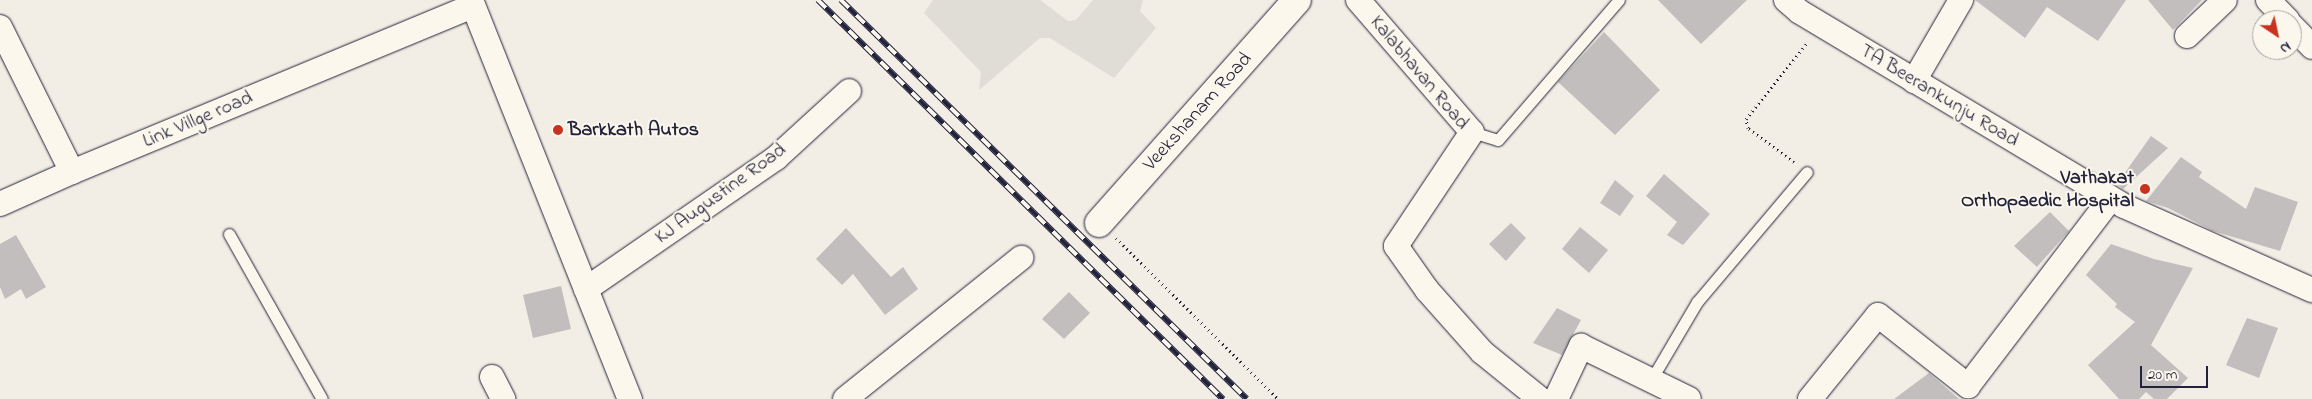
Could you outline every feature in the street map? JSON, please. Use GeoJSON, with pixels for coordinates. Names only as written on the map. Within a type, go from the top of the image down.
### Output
{"type":"FeatureCollection","features":[{"type":"Feature","properties":{"kind":"street","name":"Veekshanam Road"},"geometry":{"type":"LineString","coordinates":[[1099,223],[1297,0]]}},
{"type":"Feature","properties":{"kind":"street","name":"Kalabhavan Road"},"geometry":{"type":"LineString","coordinates":[[1358,0],[1472,132],[1396,246],[1427,290],[1482,352],[1540,399]]}},
{"type":"Feature","properties":{"kind":"street","name":"TA Beerankunju Road"},"geometry":{"type":"LineString","coordinates":[[1786,0],[1821,25],[2111,198],[2312,290]]}},
{"type":"Feature","properties":{"kind":"street"},"geometry":{"type":"LineString","coordinates":[[1914,81],[1961,0]]}},
{"type":"Feature","properties":{"kind":"street"},"geometry":{"type":"LineString","coordinates":[[2187,36],[2225,0]]}},
{"type":"Feature","properties":{"kind":"street"},"geometry":{"type":"LineString","coordinates":[[2268,0],[2278,10]]}},
{"type":"Feature","properties":{"kind":"street"},"geometry":{"type":"LineString","coordinates":[[472,3],[630,399]]}},
{"type":"Feature","properties":{"kind":"street","name":"Link Villge road"},"geometry":{"type":"LineString","coordinates":[[0,204],[472,3]]}},
{"type":"Feature","properties":{"kind":"street"},"geometry":{"type":"LineString","coordinates":[[0,28],[72,172]]}},
{"type":"Feature","properties":{"kind":"street"},"geometry":{"type":"LineString","coordinates":[[2302,36],[2312,47]]}},
{"type":"Feature","properties":{"kind":"street","name":"KJ Augustine Road"},"geometry":{"type":"LineString","coordinates":[[586,289],[776,158],[849,91]]}},
{"type":"Feature","properties":{"kind":"street"},"geometry":{"type":"LineString","coordinates":[[1810,399],[1878,315],[1968,386],[2111,198]]}},
{"type":"Feature","properties":{"kind":"street"},"geometry":{"type":"LineString","coordinates":[[845,399],[1021,258]]}},
{"type":"Feature","properties":{"kind":"street"},"geometry":{"type":"LineString","coordinates":[[1556,399],[1580,346],[1689,399]]}},
{"type":"Feature","properties":{"kind":"street"},"geometry":{"type":"LineString","coordinates":[[492,377],[502,399]]}},
{"type":"Feature","properties":{"kind":"lane"},"geometry":{"type":"LineString","coordinates":[[1472,132],[1498,140],[1619,0]]}},
{"type":"Feature","properties":{"kind":"lane"},"geometry":{"type":"LineString","coordinates":[[1651,380],[1697,302],[1807,172]]}},
{"type":"Feature","properties":{"kind":"lane"},"geometry":{"type":"LineString","coordinates":[[229,234],[322,399]]}},
{"type":"Feature","properties":{"kind":"path"},"geometry":{"type":"LineString","coordinates":[[1807,172],[1748,128],[1746,119],[1821,25]]}},
{"type":"Feature","properties":{"kind":"path"},"geometry":{"type":"LineString","coordinates":[[1099,223],[1278,399]]}},
{"type":"Feature","properties":{"kind":"shaded area"},"geometry":{"type":"Polygon","coordinates":[[[933,0],[1040,0],[1068,21],[1076,20],[1093,0],[1143,0],[1140,11],[1156,28],[1114,78],[1050,38],[1040,38],[979,90],[981,72],[924,13],[933,0]]]}},
{"type":"Feature","properties":{"kind":"building"},"geometry":{"type":"Polygon","coordinates":[[[1658,0],[1747,0],[1701,44],[1658,0]]]}},
{"type":"Feature","properties":{"kind":"building"},"geometry":{"type":"Polygon","coordinates":[[[1975,0],[2126,0],[2098,41],[2047,7],[2025,38],[1975,0]]]}},
{"type":"Feature","properties":{"kind":"building"},"geometry":{"type":"Polygon","coordinates":[[[2148,0],[2202,0],[2173,30],[2148,0]]]}},
{"type":"Feature","properties":{"kind":"building"},"geometry":{"type":"Polygon","coordinates":[[[1604,32],[1660,90],[1615,135],[1558,82],[1604,32]]]}},
{"type":"Feature","properties":{"kind":"building"},"geometry":{"type":"Polygon","coordinates":[[[2151,136],[2168,148],[2123,189],[2117,184],[2151,136]]]}},
{"type":"Feature","properties":{"kind":"building"},"geometry":{"type":"Polygon","coordinates":[[[2181,157],[2202,172],[2199,177],[2246,209],[2255,187],[2298,202],[2280,251],[2213,231],[2168,208],[2146,201],[2181,157]]]}},
{"type":"Feature","properties":{"kind":"building"},"geometry":{"type":"Polygon","coordinates":[[[1664,174],[1710,214],[1683,245],[1667,235],[1677,222],[1646,196],[1664,174]]]}},
{"type":"Feature","properties":{"kind":"building"},"geometry":{"type":"Polygon","coordinates":[[[1615,180],[1634,196],[1620,216],[1600,203],[1615,180]]]}},
{"type":"Feature","properties":{"kind":"building"},"geometry":{"type":"Polygon","coordinates":[[[2050,212],[2069,231],[2037,267],[2014,246],[2050,212]]]}},
{"type":"Feature","properties":{"kind":"building"},"geometry":{"type":"Polygon","coordinates":[[[1511,223],[1526,238],[1506,261],[1489,244],[1511,223]]]}},
{"type":"Feature","properties":{"kind":"building"},"geometry":{"type":"Polygon","coordinates":[[[1580,227],[1608,250],[1589,273],[1562,249],[1580,227]]]}},
{"type":"Feature","properties":{"kind":"building"},"geometry":{"type":"Polygon","coordinates":[[[846,228],[891,277],[903,267],[918,289],[885,315],[853,274],[842,285],[816,259],[846,228]]]}},
{"type":"Feature","properties":{"kind":"building"},"geometry":{"type":"Polygon","coordinates":[[[16,235],[46,287],[26,299],[21,289],[5,299],[0,287],[0,244],[16,235]]]}},
{"type":"Feature","properties":{"kind":"building"},"geometry":{"type":"Polygon","coordinates":[[[2111,244],[2154,259],[2193,268],[2151,345],[2188,378],[2167,399],[2154,399],[2146,392],[2139,399],[2119,399],[2088,365],[2135,322],[2115,307],[2117,304],[2086,275],[2111,244]]]}},
{"type":"Feature","properties":{"kind":"building"},"geometry":{"type":"Polygon","coordinates":[[[561,286],[571,329],[533,338],[523,295],[561,286]]]}},
{"type":"Feature","properties":{"kind":"building"},"geometry":{"type":"Polygon","coordinates":[[[1069,292],[1090,313],[1064,339],[1042,319],[1069,292]]]}},
{"type":"Feature","properties":{"kind":"building"},"geometry":{"type":"Polygon","coordinates":[[[1557,308],[1581,320],[1562,355],[1533,343],[1557,308]]]}},
{"type":"Feature","properties":{"kind":"building"},"geometry":{"type":"Polygon","coordinates":[[[2247,318],[2278,328],[2259,378],[2226,365],[2247,318]]]}},
{"type":"Feature","properties":{"kind":"building"},"geometry":{"type":"Polygon","coordinates":[[[1929,373],[1959,399],[1894,399],[1929,373]]]}},
{"type":"Feature","properties":{"kind":"railway"},"geometry":{"type":"LineString","coordinates":[[818,0],[1223,399]]}},
{"type":"Feature","properties":{"kind":"railway"},"geometry":{"type":"LineString","coordinates":[[841,0],[1247,399]]}},
{"type":"Feature","properties":{"kind":"place","name":"Barkkath Autos"},"geometry":{"type":"Point","coordinates":[558,130]}},
{"type":"Feature","properties":{"kind":"place","name":"Vathakat Orthopaedic Hospital"},"geometry":{"type":"Point","coordinates":[2145,189]}}]}
